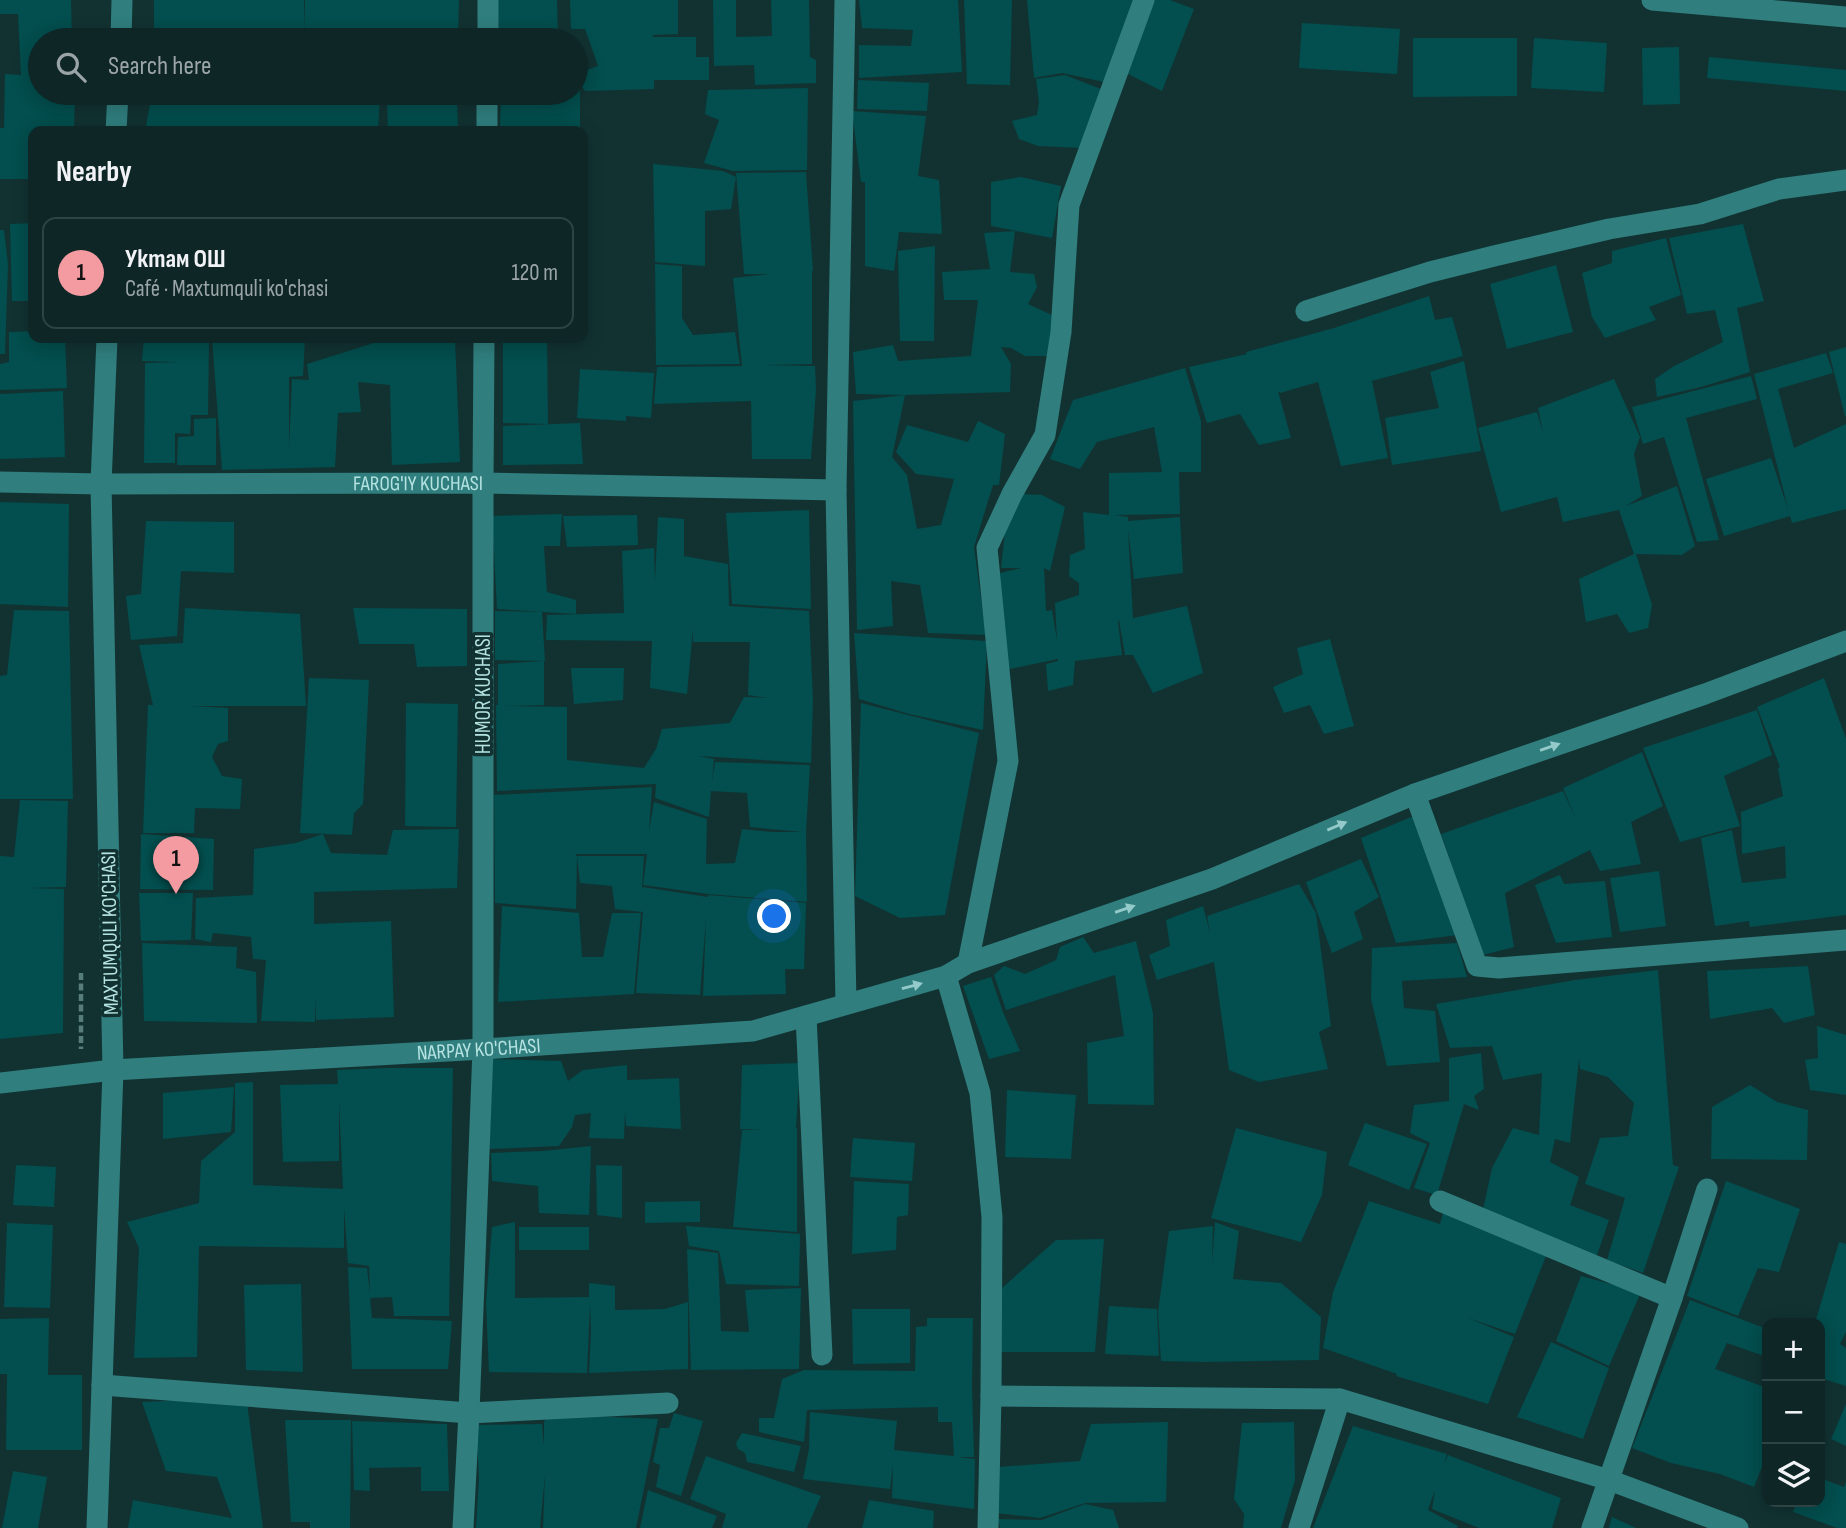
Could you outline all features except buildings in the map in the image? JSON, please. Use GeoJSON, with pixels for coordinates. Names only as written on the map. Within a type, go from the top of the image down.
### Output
{"type":"FeatureCollection","features":[{"type":"Feature","properties":{"kind":"street"},"geometry":{"type":"LineString","coordinates":[[121,28],[122,0]]}},
{"type":"Feature","properties":{"kind":"street"},"geometry":{"type":"LineString","coordinates":[[488,0],[488,28]]}},
{"type":"Feature","properties":{"kind":"street"},"geometry":{"type":"LineString","coordinates":[[845,0],[836,490],[846,1004]]}},
{"type":"Feature","properties":{"kind":"street"},"geometry":{"type":"LineString","coordinates":[[968,963],[1008,761],[987,548],[1012,494],[1045,435],[1061,331],[1069,205],[1144,0]]}},
{"type":"Feature","properties":{"kind":"street"},"geometry":{"type":"LineString","coordinates":[[1652,0],[1846,17]]}},
{"type":"Feature","properties":{"kind":"street"},"geometry":{"type":"LineString","coordinates":[[116,126],[117,105]]}},
{"type":"Feature","properties":{"kind":"street"},"geometry":{"type":"LineString","coordinates":[[487,105],[487,126]]}},
{"type":"Feature","properties":{"kind":"street"},"geometry":{"type":"LineString","coordinates":[[1306,311],[1430,272],[1494,256],[1609,229],[1700,214],[1779,189],[1846,180]]}},
{"type":"Feature","properties":{"kind":"street","name":"MAXTUMQULI KO'CHASI"},"geometry":{"type":"LineString","coordinates":[[97,1528],[110,1070],[101,484],[107,343]]}},
{"type":"Feature","properties":{"kind":"street","name":"HUMOR KUCHASI"},"geometry":{"type":"LineString","coordinates":[[463,1528],[483,1049],[484,343]]}},
{"type":"Feature","properties":{"kind":"street","name":"FAROG'IY KUCHASI"},"geometry":{"type":"LineString","coordinates":[[0,482],[483,483],[836,490]]}},
{"type":"Feature","properties":{"kind":"street","name":"NARPAY KO'CHASI"},"geometry":{"type":"LineString","coordinates":[[0,1083],[110,1070],[753,1031],[946,976],[968,963],[1212,879],[1415,794],[1705,694],[1846,641]]}},
{"type":"Feature","properties":{"kind":"street"},"geometry":{"type":"LineString","coordinates":[[1415,794],[1477,966],[1499,968],[1846,940]]}},
{"type":"Feature","properties":{"kind":"street"},"geometry":{"type":"LineString","coordinates":[[946,976],[980,1093],[992,1217],[988,1528]]}},
{"type":"Feature","properties":{"kind":"street"},"geometry":{"type":"LineString","coordinates":[[806,1016],[822,1355]]}},
{"type":"Feature","properties":{"kind":"street"},"geometry":{"type":"LineString","coordinates":[[1591,1528],[1672,1298],[1707,1189]]}},
{"type":"Feature","properties":{"kind":"street"},"geometry":{"type":"LineString","coordinates":[[1440,1201],[1672,1298]]}},
{"type":"Feature","properties":{"kind":"street"},"geometry":{"type":"LineString","coordinates":[[102,1385],[469,1413],[668,1403]]}},
{"type":"Feature","properties":{"kind":"street"},"geometry":{"type":"LineString","coordinates":[[991,1396],[1339,1399],[1609,1480],[1738,1528]]}},
{"type":"Feature","properties":{"kind":"street"},"geometry":{"type":"LineString","coordinates":[[1299,1528],[1339,1399]]}},
{"type":"Feature","properties":{"kind":"place","name":"Уктам ОШ"},"geometry":{"type":"Point","coordinates":[176,894]}}]}
